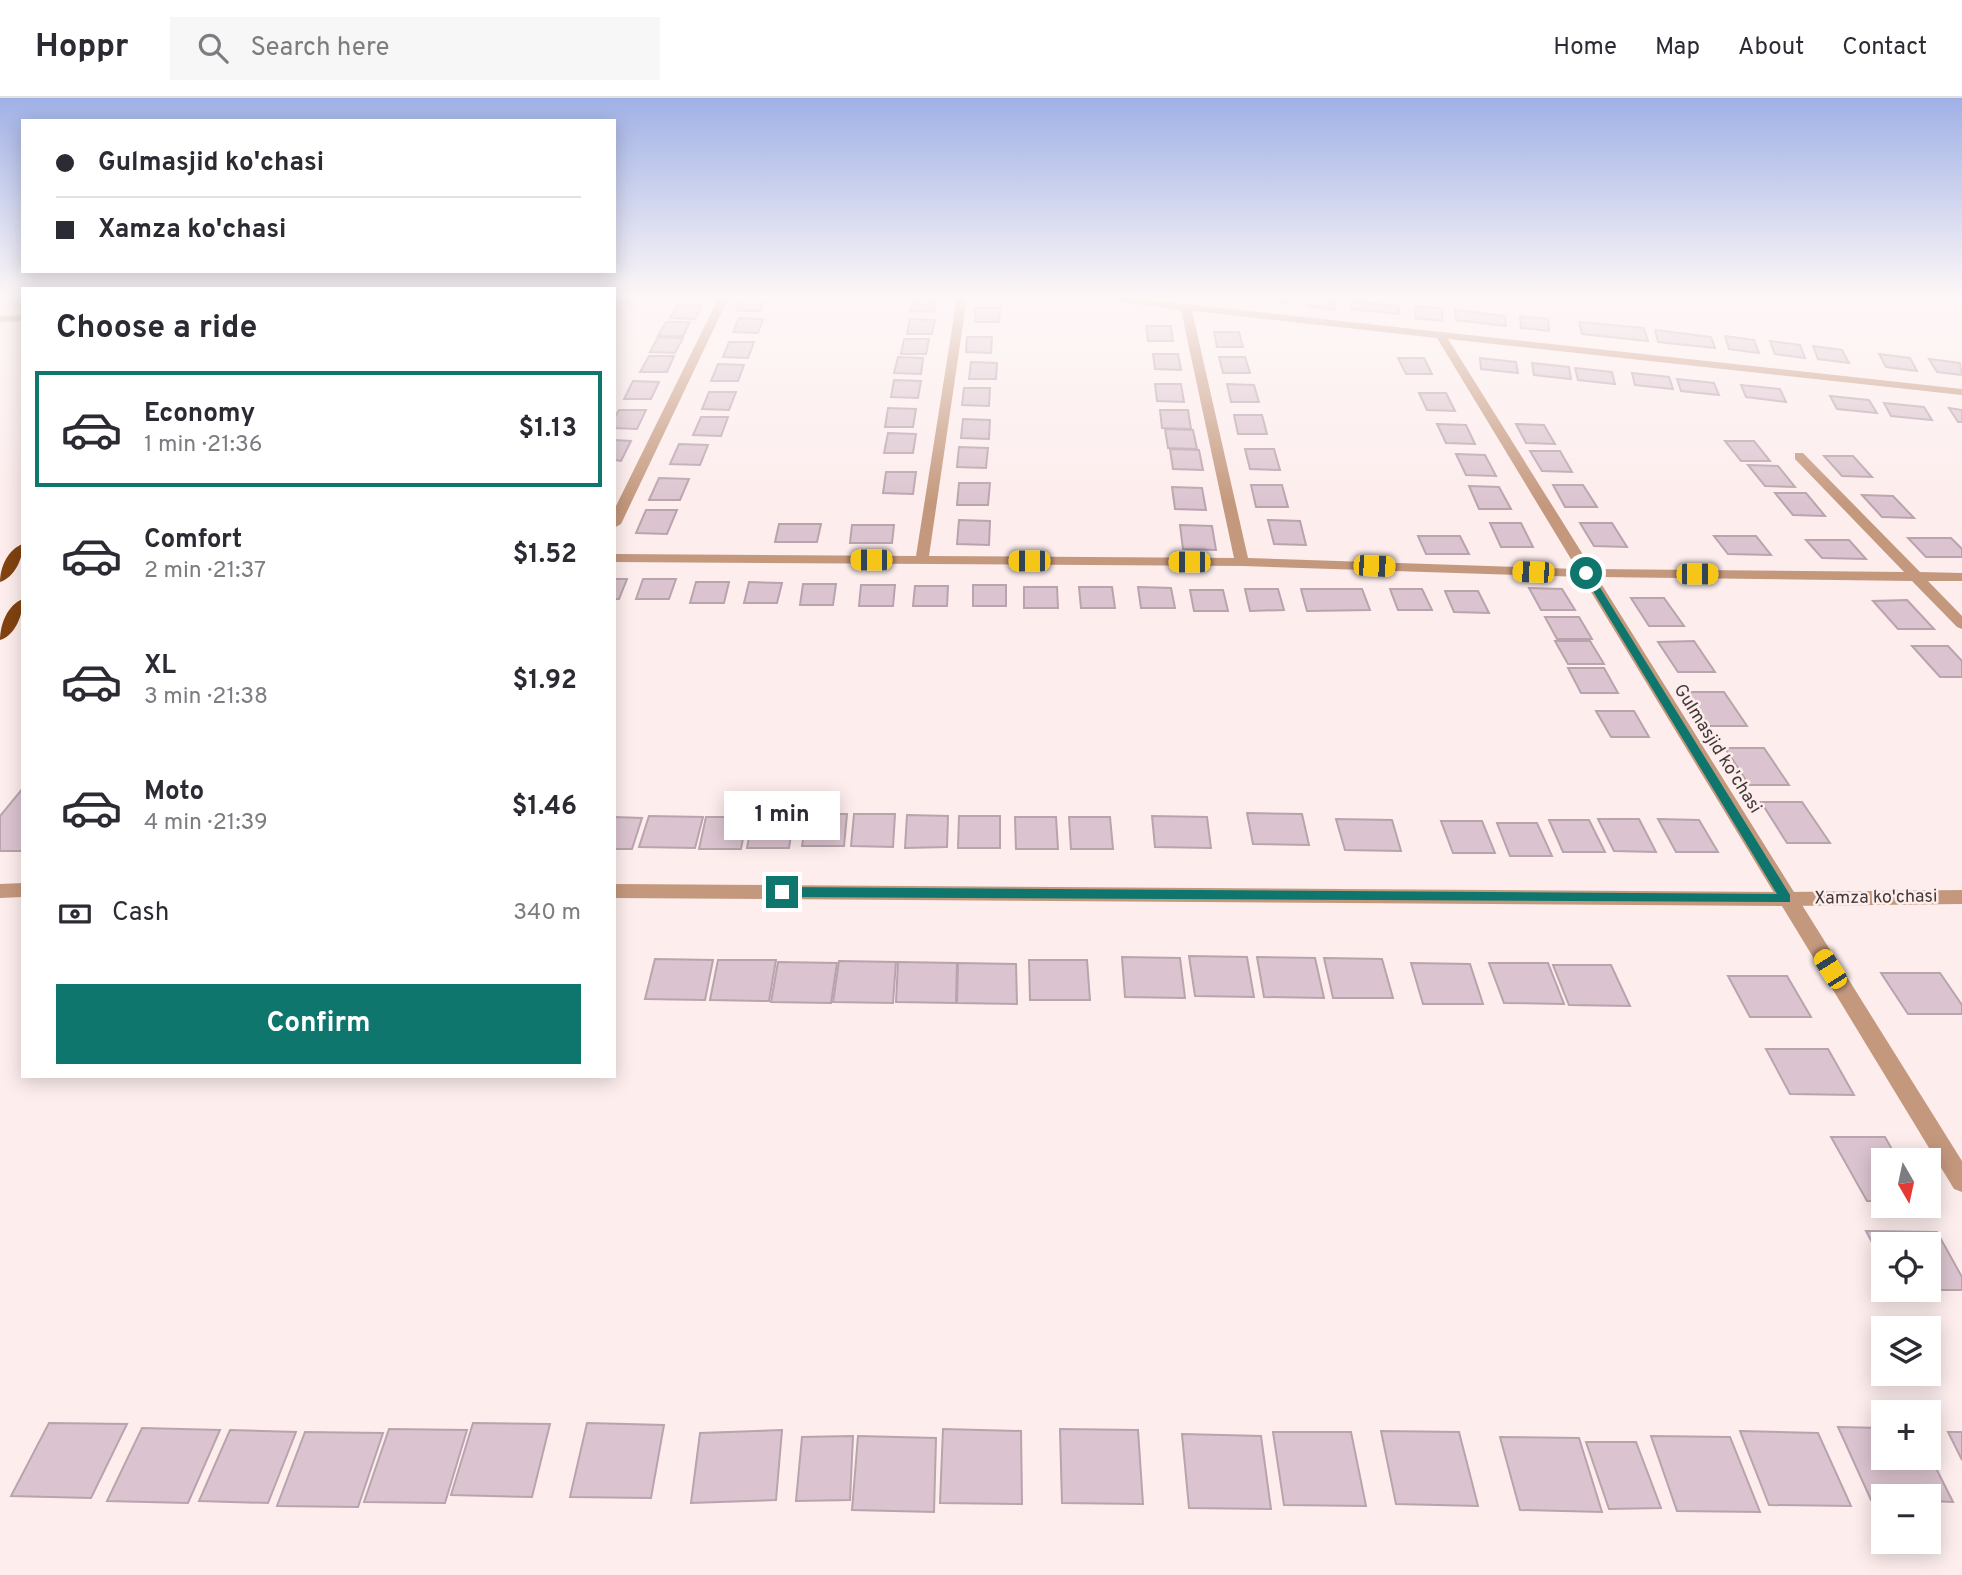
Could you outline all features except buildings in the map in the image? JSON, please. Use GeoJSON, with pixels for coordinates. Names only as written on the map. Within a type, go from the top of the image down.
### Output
{"type":"FeatureCollection","features":[{"type":"Feature","properties":{"kind":"highway"},"geometry":{"type":"LineString","coordinates":[[0,577],[21,551]]}},
{"type":"Feature","properties":{"kind":"highway"},"geometry":{"type":"LineString","coordinates":[[0,635],[21,607]]}},
{"type":"Feature","properties":{"kind":"street"},"geometry":{"type":"LineString","coordinates":[[616,520],[691,366]]}},
{"type":"Feature","properties":{"kind":"street"},"geometry":{"type":"LineString","coordinates":[[922,560],[952,366]]}},
{"type":"Feature","properties":{"kind":"street"},"geometry":{"type":"LineString","coordinates":[[1199,366],[1242,562]]}},
{"type":"Feature","properties":{"kind":"street","name":"Gulmasjid ko'chasi"},"geometry":{"type":"LineString","coordinates":[[1459,366],[1962,1181]]}},
{"type":"Feature","properties":{"kind":"street"},"geometry":{"type":"LineString","coordinates":[[1719,366],[1962,392]]}},
{"type":"Feature","properties":{"kind":"street"},"geometry":{"type":"LineString","coordinates":[[1799,456],[1962,624]]}},
{"type":"Feature","properties":{"kind":"street"},"geometry":{"type":"LineString","coordinates":[[616,558],[1242,562],[1586,573],[1962,577]]}},
{"type":"Feature","properties":{"kind":"street"},"geometry":{"type":"LineString","coordinates":[[0,891],[21,890]]}},
{"type":"Feature","properties":{"kind":"street","name":"Xamza ko'chasi"},"geometry":{"type":"LineString","coordinates":[[616,891],[1786,899],[1962,897]]}},
{"type":"Feature","properties":{"kind":"route"},"geometry":{"type":"LineString","coordinates":[[782,892],[1786,899],[1586,573]]}}]}
